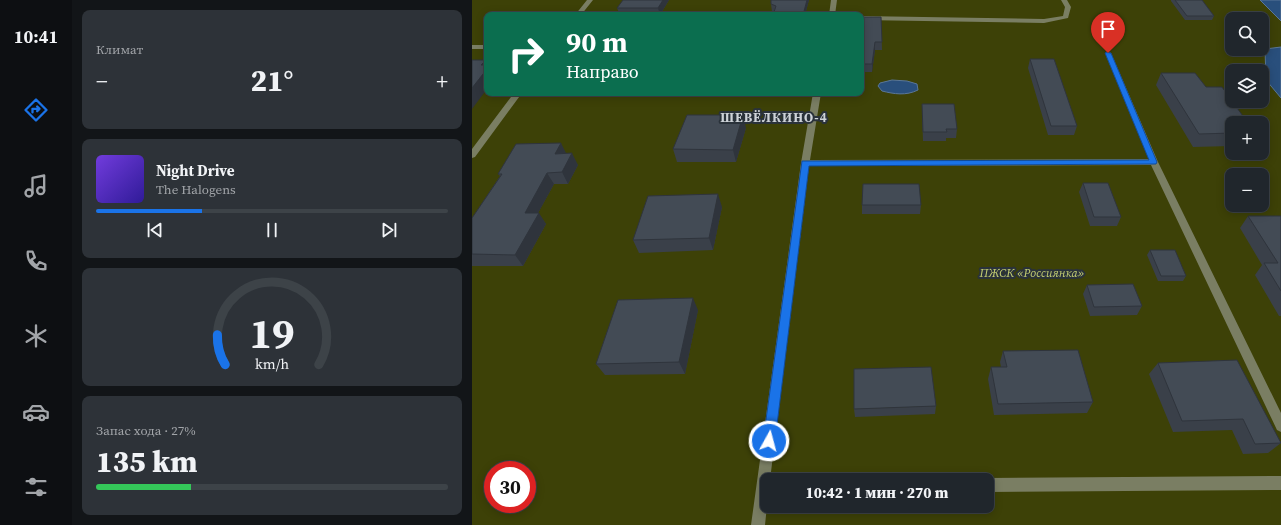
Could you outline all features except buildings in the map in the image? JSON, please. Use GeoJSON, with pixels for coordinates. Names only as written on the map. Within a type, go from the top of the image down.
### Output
{"type":"FeatureCollection","features":[{"type":"Feature","properties":{"kind":"street"},"geometry":{"type":"LineString","coordinates":[[580,12],[590,0]]}},
{"type":"Feature","properties":{"kind":"street"},"geometry":{"type":"LineString","coordinates":[[832,12],[834,0]]}},
{"type":"Feature","properties":{"kind":"street"},"geometry":{"type":"LineString","coordinates":[[864,18],[1044,21],[1066,17],[1068,7],[1064,0]]}},
{"type":"Feature","properties":{"kind":"street"},"geometry":{"type":"LineString","coordinates":[[472,47],[484,47]]}},
{"type":"Feature","properties":{"kind":"street"},"geometry":{"type":"LineString","coordinates":[[1108,53],[1154,162],[1281,426]]}},
{"type":"Feature","properties":{"kind":"street"},"geometry":{"type":"LineString","coordinates":[[472,155],[516,96]]}},
{"type":"Feature","properties":{"kind":"street"},"geometry":{"type":"LineString","coordinates":[[767,473],[805,163],[816,96]]}},
{"type":"Feature","properties":{"kind":"street"},"geometry":{"type":"LineString","coordinates":[[805,163],[1154,162]]}},
{"type":"Feature","properties":{"kind":"street"},"geometry":{"type":"LineString","coordinates":[[994,485],[1281,483]]}},
{"type":"Feature","properties":{"kind":"street"},"geometry":{"type":"LineString","coordinates":[[758,525],[760,513]]}},
{"type":"Feature","properties":{"kind":"green space","name":"ПЖСК «Россиянка»"},"geometry":{"type":"Polygon","coordinates":[[[472,0],[1281,0],[1281,525],[472,525],[472,0]]]}},
{"type":"Feature","properties":{"kind":"water"},"geometry":{"type":"Polygon","coordinates":[[[1260,0],[1281,0],[1281,21],[1260,0]]]}},
{"type":"Feature","properties":{"kind":"water"},"geometry":{"type":"Polygon","coordinates":[[[1281,47],[1281,98],[1269,84],[1269,64],[1265,64],[1265,56],[1269,56],[1269,48],[1281,47]]]}},
{"type":"Feature","properties":{"kind":"water"},"geometry":{"type":"Polygon","coordinates":[[[892,80],[907,81],[917,84],[918,90],[904,94],[896,94],[882,91],[878,86],[880,83],[892,80]]]}},
{"type":"Feature","properties":{"kind":"district","name":"ШЕВЁЛКИНО-4"},"geometry":{"type":"Point","coordinates":[774,117]}},
{"type":"Feature","properties":{"kind":"route"},"geometry":{"type":"LineString","coordinates":[[769,441],[805,163],[1154,162],[1108,53]]}}]}
